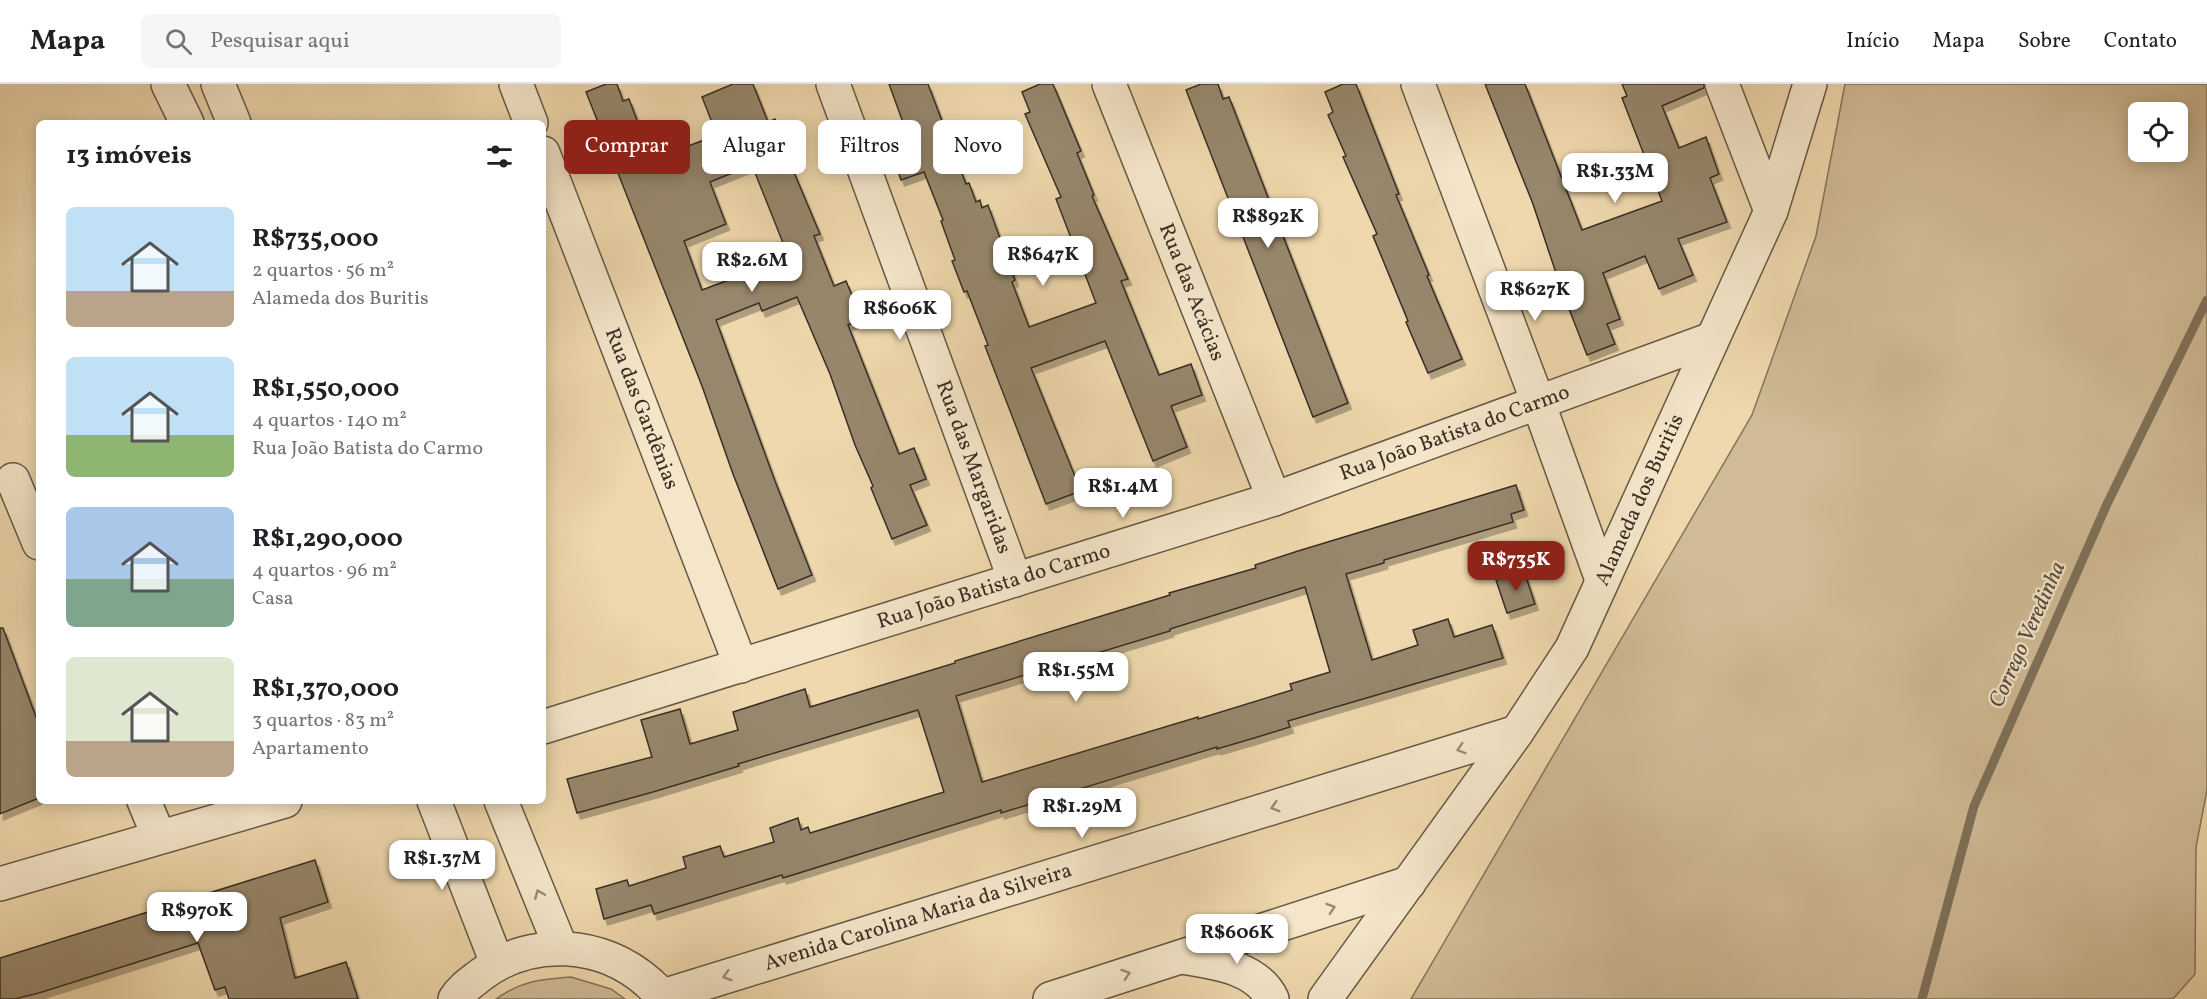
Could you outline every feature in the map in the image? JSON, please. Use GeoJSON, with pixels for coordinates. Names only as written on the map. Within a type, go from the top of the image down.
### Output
{"type":"FeatureCollection","features":[{"type":"Feature","properties":{"kind":"street"},"geometry":{"type":"LineString","coordinates":[[168,84],[186,120]]}},
{"type":"Feature","properties":{"kind":"street"},"geometry":{"type":"LineString","coordinates":[[218,84],[233,120]]}},
{"type":"Feature","properties":{"kind":"street"},"geometry":{"type":"LineString","coordinates":[[516,84],[530,120]]}},
{"type":"Feature","properties":{"kind":"street","name":"Rua das Margaridas"},"geometry":{"type":"LineString","coordinates":[[833,84],[1015,579]]}},
{"type":"Feature","properties":{"kind":"street","name":"Rua das Acácias"},"geometry":{"type":"LineString","coordinates":[[1108,84],[1274,499]]}},
{"type":"Feature","properties":{"kind":"street"},"geometry":{"type":"LineString","coordinates":[[1418,84],[1602,579]]}},
{"type":"Feature","properties":{"kind":"street"},"geometry":{"type":"LineString","coordinates":[[1722,84],[1771,211]]}},
{"type":"Feature","properties":{"kind":"street","name":"Alameda dos Buritis"},"geometry":{"type":"LineString","coordinates":[[1325,999],[1517,732],[1572,648],[1771,211],[1810,84]]}},
{"type":"Feature","properties":{"kind":"street","name":"Rua das Gardênias"},"geometry":{"type":"LineString","coordinates":[[546,161],[741,666]]}},
{"type":"Feature","properties":{"kind":"street","name":"Rua João Batista do Carmo"},"geometry":{"type":"LineString","coordinates":[[546,726],[1274,499],[1712,339]]}},
{"type":"Feature","properties":{"kind":"street"},"geometry":{"type":"LineString","coordinates":[[13,480],[36,536]]}},
{"type":"Feature","properties":{"kind":"street","name":"Avenida Carolina Maria da Silveira"},"geometry":{"type":"LineString","coordinates":[[664,997],[1517,732]]}},
{"type":"Feature","properties":{"kind":"street"},"geometry":{"type":"LineString","coordinates":[[145,804],[159,837]]}},
{"type":"Feature","properties":{"kind":"street"},"geometry":{"type":"LineString","coordinates":[[0,884],[274,804]]}},
{"type":"Feature","properties":{"kind":"street"},"geometry":{"type":"LineString","coordinates":[[435,804],[497,963]]}},
{"type":"Feature","properties":{"kind":"street"},"geometry":{"type":"LineString","coordinates":[[502,804],[561,948]]}},
{"type":"Feature","properties":{"kind":"street"},"geometry":{"type":"LineString","coordinates":[[1050,999],[1410,883]]}},
{"type":"Feature","properties":{"kind":"street"},"geometry":{"type":"LineString","coordinates":[[455,999],[461,990],[497,963],[528,951],[561,948],[599,953],[634,970],[664,997]]}},
{"type":"Feature","properties":{"kind":"street"},"geometry":{"type":"LineString","coordinates":[[1180,956],[1212,962],[1250,975],[1268,990],[1272,999]]}},
{"type":"Feature","properties":{"kind":"shaded area"},"geometry":{"type":"Polygon","coordinates":[[[1845,84],[2207,84],[2207,790],[2196,847],[2195,974],[2173,999],[1411,999],[1752,415],[1816,236],[1845,84]]]}},
{"type":"Feature","properties":{"kind":"shaded area"},"geometry":{"type":"Polygon","coordinates":[[[571,977],[611,989],[625,999],[496,999],[514,988],[532,982],[571,977]]]}},
{"type":"Feature","properties":{"kind":"building"},"geometry":{"type":"Polygon","coordinates":[[[606,84],[617,84],[623,101],[629,99],[637,120],[597,120],[586,92],[606,84]]]}},
{"type":"Feature","properties":{"kind":"building"},"geometry":{"type":"Polygon","coordinates":[[[733,84],[753,84],[767,120],[711,120],[702,97],[733,84]]]}},
{"type":"Feature","properties":{"kind":"building"},"geometry":{"type":"Polygon","coordinates":[[[889,84],[928,84],[942,120],[933,120],[933,174],[962,174],[966,184],[969,183],[976,202],[980,200],[982,208],[988,205],[1029,327],[1096,303],[1056,199],[1061,197],[1025,114],[1030,112],[1022,92],[1040,84],[1053,84],[1081,151],[1077,153],[1094,195],[1092,196],[1128,279],[1121,281],[1159,375],[1191,364],[1202,395],[1171,406],[1187,447],[1153,461],[1105,341],[1031,368],[1081,491],[1046,504],[985,346],[988,345],[967,291],[964,292],[952,261],[955,260],[941,221],[943,220],[924,172],[921,173],[921,120],[902,120],[889,84]]]}},
{"type":"Feature","properties":{"kind":"building"},"geometry":{"type":"Polygon","coordinates":[[[1201,84],[1218,84],[1223,99],[1229,97],[1348,403],[1313,417],[1186,90],[1201,84]]]}},
{"type":"Feature","properties":{"kind":"building"},"geometry":{"type":"Polygon","coordinates":[[[1343,84],[1356,84],[1399,194],[1396,195],[1429,275],[1427,276],[1462,359],[1428,373],[1373,236],[1377,234],[1343,157],[1346,156],[1328,115],[1333,112],[1325,92],[1343,84]]]}},
{"type":"Feature","properties":{"kind":"building"},"geometry":{"type":"Polygon","coordinates":[[[1485,84],[1525,84],[1582,230],[1662,201],[1622,98],[1627,96],[1622,84],[1704,84],[1704,88],[1662,106],[1679,148],[1706,137],[1719,174],[1710,178],[1727,222],[1678,239],[1693,275],[1659,289],[1645,256],[1603,273],[1620,319],[1607,324],[1615,344],[1587,355],[1562,291],[1533,204],[1485,84]]]}},
{"type":"Feature","properties":{"kind":"building"},"geometry":{"type":"Polygon","coordinates":[[[702,141],[702,174],[730,174],[710,182],[726,224],[684,241],[702,290],[747,273],[745,269],[787,253],[756,174],[795,174],[820,234],[814,236],[834,286],[846,281],[862,319],[848,325],[899,454],[914,448],[926,479],[910,485],[927,525],[892,539],[830,374],[797,297],[762,311],[759,303],[716,320],[812,575],[778,589],[733,474],[702,386],[618,174],[690,174],[690,145],[702,141]]]}},
{"type":"Feature","properties":{"kind":"building"},"geometry":{"type":"Polygon","coordinates":[[[899,174],[918,174],[901,180],[899,174]]]}},
{"type":"Feature","properties":{"kind":"building"},"geometry":{"type":"Polygon","coordinates":[[[1516,485],[1524,510],[1511,514],[1513,522],[1384,560],[1384,563],[1346,574],[1372,660],[1418,645],[1413,630],[1448,619],[1454,637],[1492,625],[1503,658],[1288,721],[1290,727],[1261,736],[1217,749],[1217,747],[1001,813],[1001,810],[783,878],[782,875],[654,914],[651,905],[604,919],[596,889],[627,880],[629,886],[686,868],[683,857],[720,846],[724,857],[774,842],[770,828],[798,818],[801,830],[808,827],[810,833],[944,792],[918,710],[653,792],[577,813],[567,779],[652,757],[641,720],[680,709],[690,744],[738,730],[733,712],[805,689],[810,707],[1170,595],[1169,593],[1256,568],[1255,565],[1516,485]],[[1305,587],[956,696],[982,782],[1292,690],[1290,684],[1330,672],[1305,587]]]}},
{"type":"Feature","properties":{"kind":"building"},"geometry":{"type":"Polygon","coordinates":[[[1524,571],[1535,604],[1507,613],[1496,580],[1524,571]]]}},
{"type":"Feature","properties":{"kind":"building"},"geometry":{"type":"Polygon","coordinates":[[[0,628],[3,628],[36,717],[36,799],[0,814],[0,628]]]}},
{"type":"Feature","properties":{"kind":"building"},"geometry":{"type":"Polygon","coordinates":[[[315,860],[328,902],[280,918],[295,978],[346,962],[358,999],[229,999],[225,987],[215,990],[198,943],[39,993],[15,999],[0,999],[0,958],[315,860]]]}},
{"type":"Feature","properties":{"kind":"waterway","name":"Corrego Veredinha"},"geometry":{"type":"LineString","coordinates":[[1922,999],[1974,806],[2107,504],[2207,300]]}}]}
